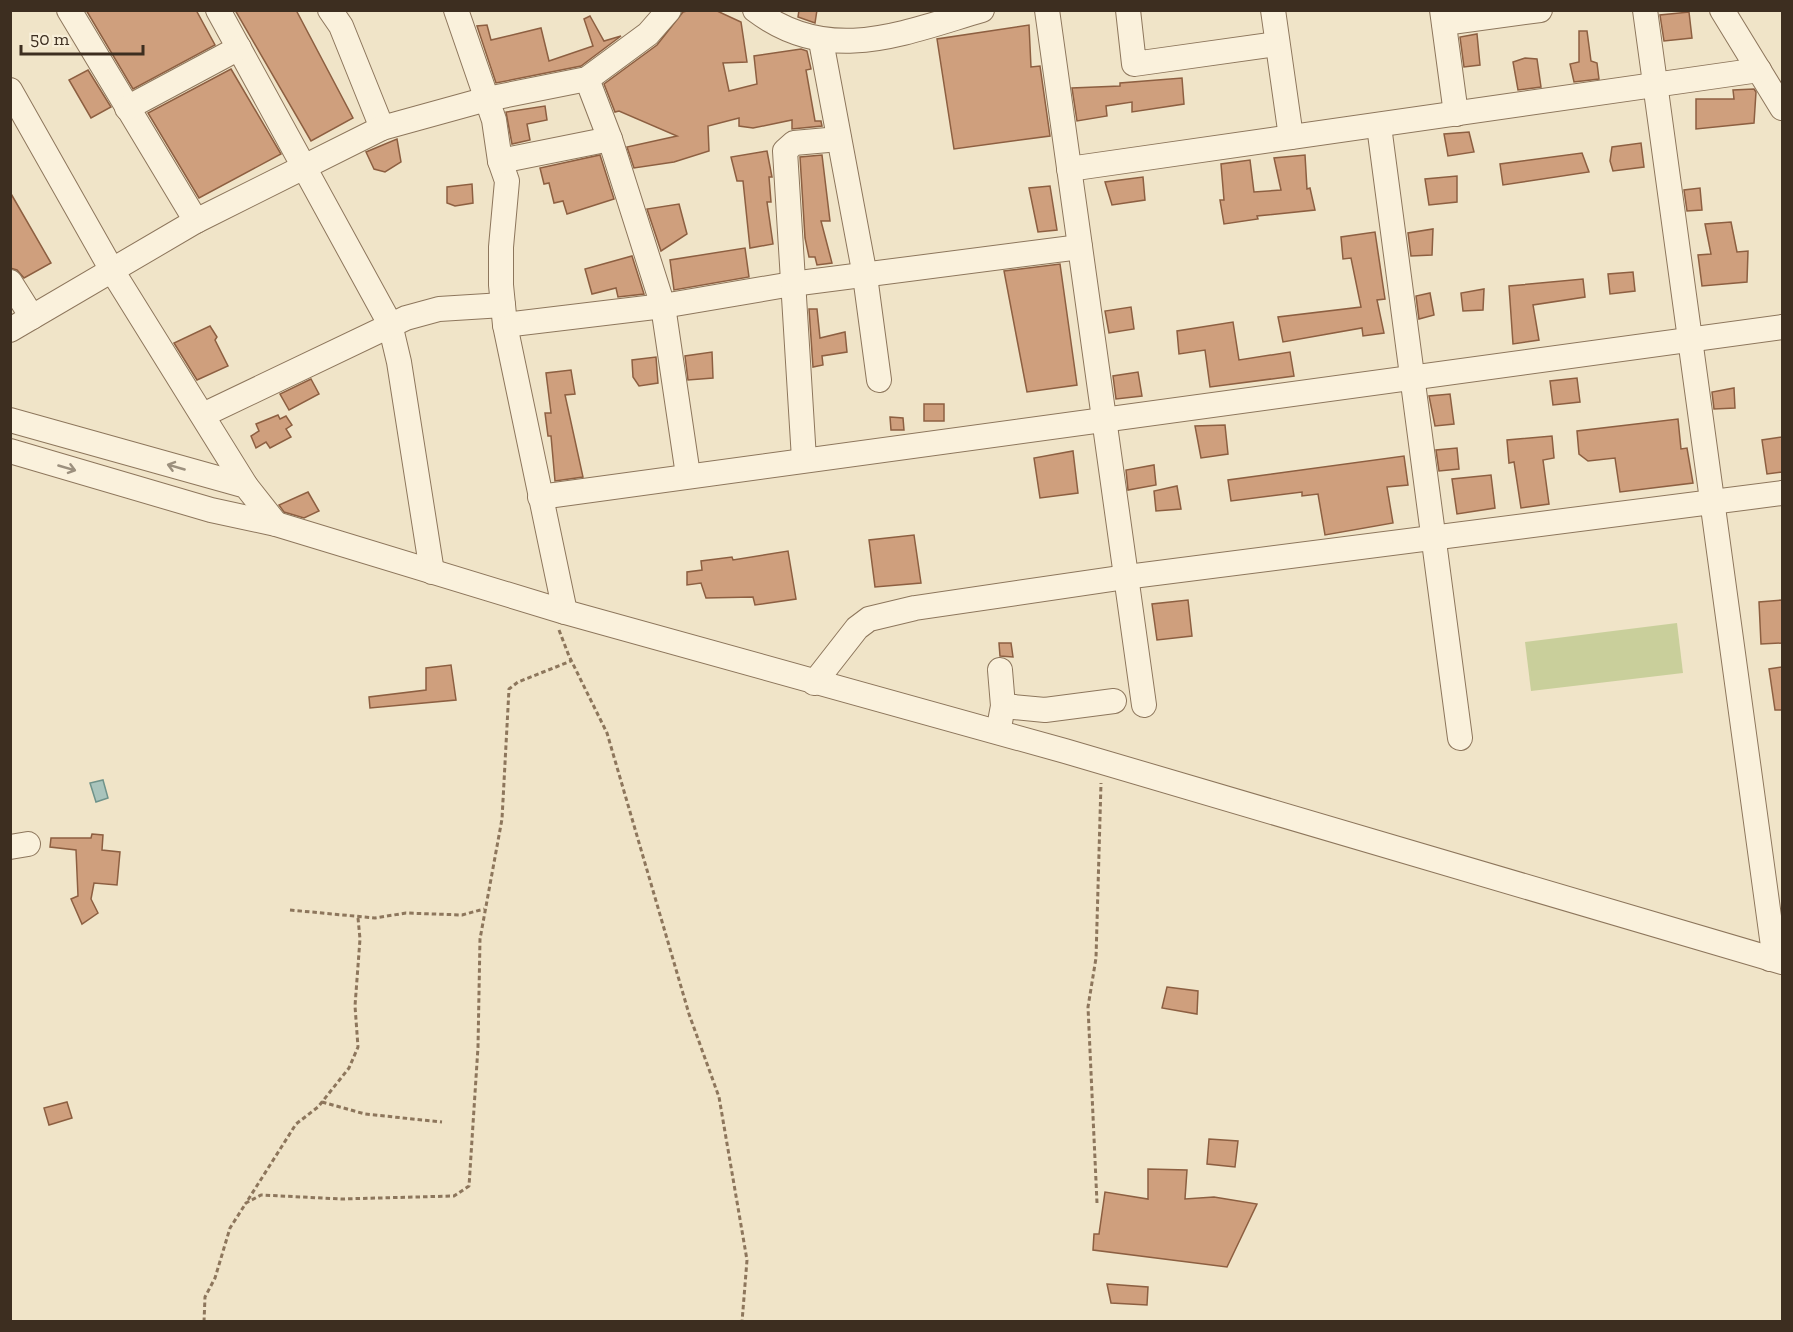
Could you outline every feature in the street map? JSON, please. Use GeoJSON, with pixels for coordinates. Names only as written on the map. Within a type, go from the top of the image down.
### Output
{"type":"FeatureCollection","features":[{"type":"Feature","properties":{"kind":"street"},"geometry":{"type":"LineString","coordinates":[[69,10],[196,221]]}},
{"type":"Feature","properties":{"kind":"street"},"geometry":{"type":"LineString","coordinates":[[218,10],[390,324],[432,572]]}},
{"type":"Feature","properties":{"kind":"street"},"geometry":{"type":"LineString","coordinates":[[330,10],[349,45],[381,128]]}},
{"type":"Feature","properties":{"kind":"street"},"geometry":{"type":"LineString","coordinates":[[456,10],[494,120],[500,161],[507,181],[501,246],[504,315],[540,497],[558,610]]}},
{"type":"Feature","properties":{"kind":"street"},"geometry":{"type":"LineString","coordinates":[[10,330],[113,272],[196,221],[381,128],[487,99],[587,79],[648,34],[669,10]]}},
{"type":"Feature","properties":{"kind":"street"},"geometry":{"type":"LineString","coordinates":[[755,10],[775,23],[821,41],[880,38],[982,10]]}},
{"type":"Feature","properties":{"kind":"street"},"geometry":{"type":"LineString","coordinates":[[1047,10],[1144,705]]}},
{"type":"Feature","properties":{"kind":"street"},"geometry":{"type":"LineString","coordinates":[[1128,10],[1134,64],[1277,44]]}},
{"type":"Feature","properties":{"kind":"street"},"geometry":{"type":"LineString","coordinates":[[1273,10],[1291,137]]}},
{"type":"Feature","properties":{"kind":"street"},"geometry":{"type":"LineString","coordinates":[[1456,114],[1443,17],[1540,10]]}},
{"type":"Feature","properties":{"kind":"street"},"geometry":{"type":"LineString","coordinates":[[10,452],[211,510],[276,524],[558,610],[1101,762],[1776,961],[1645,10]]}},
{"type":"Feature","properties":{"kind":"street"},"geometry":{"type":"LineString","coordinates":[[1722,10],[1782,108]]}},
{"type":"Feature","properties":{"kind":"street"},"geometry":{"type":"LineString","coordinates":[[821,41],[865,276],[879,380]]}},
{"type":"Feature","properties":{"kind":"street"},"geometry":{"type":"LineString","coordinates":[[127,108],[239,48]]}},
{"type":"Feature","properties":{"kind":"street"},"geometry":{"type":"LineString","coordinates":[[1069,169],[1760,70]]}},
{"type":"Feature","properties":{"kind":"street"},"geometry":{"type":"LineString","coordinates":[[587,79],[610,139],[663,306],[688,476]]}},
{"type":"Feature","properties":{"kind":"street"},"geometry":{"type":"LineString","coordinates":[[10,90],[113,272],[246,486],[265,507],[276,524]]}},
{"type":"Feature","properties":{"kind":"street"},"geometry":{"type":"LineString","coordinates":[[1379,126],[1460,738]]}},
{"type":"Feature","properties":{"kind":"street"},"geometry":{"type":"LineString","coordinates":[[804,459],[786,151],[795,143],[824,142],[838,138]]}},
{"type":"Feature","properties":{"kind":"street"},"geometry":{"type":"LineString","coordinates":[[500,161],[610,139]]}},
{"type":"Feature","properties":{"kind":"street"},"geometry":{"type":"LineString","coordinates":[[203,415],[390,324],[439,309],[504,315],[663,306],[792,284],[1080,247]]}},
{"type":"Feature","properties":{"kind":"street"},"geometry":{"type":"LineString","coordinates":[[10,282],[32,317]]}},
{"type":"Feature","properties":{"kind":"street"},"geometry":{"type":"LineString","coordinates":[[540,497],[804,459],[1104,421],[1782,327]]}},
{"type":"Feature","properties":{"kind":"street"},"geometry":{"type":"LineString","coordinates":[[12,419],[246,486]]}},
{"type":"Feature","properties":{"kind":"street"},"geometry":{"type":"LineString","coordinates":[[211,510],[221,479]]}},
{"type":"Feature","properties":{"kind":"street"},"geometry":{"type":"LineString","coordinates":[[814,682],[845,641],[869,619],[915,608],[1126,577],[1782,493]]}},
{"type":"Feature","properties":{"kind":"street"},"geometry":{"type":"LineString","coordinates":[[995,732],[1003,706],[1000,670]]}},
{"type":"Feature","properties":{"kind":"street"},"geometry":{"type":"LineString","coordinates":[[1003,706],[1045,710],[1114,701]]}},
{"type":"Feature","properties":{"kind":"path"},"geometry":{"type":"LineString","coordinates":[[558,610],[571,661],[607,733],[689,1014],[719,1097],[747,1260],[742,1322]]}},
{"type":"Feature","properties":{"kind":"path"},"geometry":{"type":"LineString","coordinates":[[246,1203],[261,1195],[341,1199],[454,1196],[469,1186],[478,1047],[480,939],[502,819],[509,689],[518,682],[571,661]]}},
{"type":"Feature","properties":{"kind":"path"},"geometry":{"type":"LineString","coordinates":[[1097,1203],[1088,1007],[1096,958],[1101,762]]}},
{"type":"Feature","properties":{"kind":"path"},"geometry":{"type":"LineString","coordinates":[[290,910],[358,918],[406,913],[462,915],[485,909]]}},
{"type":"Feature","properties":{"kind":"path"},"geometry":{"type":"LineString","coordinates":[[204,1322],[205,1297],[215,1278],[231,1228],[296,1124],[322,1102],[350,1068],[358,1047],[355,1006],[360,939],[358,918]]}},
{"type":"Feature","properties":{"kind":"path"},"geometry":{"type":"LineString","coordinates":[[322,1102],[365,1114],[442,1122]]}},
{"type":"Feature","properties":{"kind":"green space"},"geometry":{"type":"Polygon","coordinates":[[[1677,623],[1683,673],[1531,691],[1525,642],[1677,623]]]}},
{"type":"Feature","properties":{"kind":"water"},"geometry":{"type":"Polygon","coordinates":[[[103,780],[108,798],[96,802],[90,783],[103,780]]]}},
{"type":"Feature","properties":{"kind":"building"},"geometry":{"type":"Polygon","coordinates":[[[86,10],[196,10],[215,45],[133,89],[86,10]]]}},
{"type":"Feature","properties":{"kind":"building"},"geometry":{"type":"Polygon","coordinates":[[[235,10],[296,10],[353,118],[311,141],[235,10]]]}},
{"type":"Feature","properties":{"kind":"building"},"geometry":{"type":"Polygon","coordinates":[[[715,10],[741,22],[747,62],[723,63],[729,91],[757,84],[754,56],[801,49],[807,51],[811,69],[806,70],[815,121],[821,121],[822,126],[792,129],[792,120],[753,128],[739,126],[739,118],[708,126],[709,151],[674,162],[634,168],[627,147],[677,136],[619,111],[615,112],[604,84],[657,45],[683,12],[715,10]]]}},
{"type":"Feature","properties":{"kind":"building"},"geometry":{"type":"Polygon","coordinates":[[[799,10],[817,10],[815,23],[798,17],[799,10]]]}},
{"type":"Feature","properties":{"kind":"building"},"geometry":{"type":"Polygon","coordinates":[[[1689,12],[1692,38],[1664,41],[1660,15],[1689,12]]]}},
{"type":"Feature","properties":{"kind":"building"},"geometry":{"type":"Polygon","coordinates":[[[590,16],[604,41],[621,36],[581,66],[496,83],[477,26],[487,25],[491,40],[541,28],[549,61],[593,46],[584,19],[590,16]]]}},
{"type":"Feature","properties":{"kind":"building"},"geometry":{"type":"Polygon","coordinates":[[[1029,25],[1031,67],[1040,66],[1050,136],[954,149],[937,39],[1029,25]]]}},
{"type":"Feature","properties":{"kind":"building"},"geometry":{"type":"Polygon","coordinates":[[[1579,31],[1587,31],[1591,61],[1597,63],[1599,79],[1574,82],[1570,64],[1579,62],[1579,31]]]}},
{"type":"Feature","properties":{"kind":"building"},"geometry":{"type":"Polygon","coordinates":[[[1477,34],[1480,65],[1464,67],[1460,37],[1477,34]]]}},
{"type":"Feature","properties":{"kind":"building"},"geometry":{"type":"Polygon","coordinates":[[[1525,58],[1537,59],[1541,87],[1518,90],[1513,62],[1525,58]]]}},
{"type":"Feature","properties":{"kind":"building"},"geometry":{"type":"Polygon","coordinates":[[[231,69],[281,154],[199,198],[148,113],[231,69]]]}},
{"type":"Feature","properties":{"kind":"building"},"geometry":{"type":"Polygon","coordinates":[[[88,70],[111,107],[91,118],[69,80],[88,70]]]}},
{"type":"Feature","properties":{"kind":"building"},"geometry":{"type":"Polygon","coordinates":[[[1182,78],[1184,104],[1132,112],[1132,102],[1106,106],[1107,116],[1077,121],[1072,88],[1120,86],[1120,83],[1182,78]]]}},
{"type":"Feature","properties":{"kind":"building"},"geometry":{"type":"Polygon","coordinates":[[[1754,89],[1756,92],[1754,123],[1696,129],[1696,99],[1734,99],[1733,90],[1754,89]]]}},
{"type":"Feature","properties":{"kind":"building"},"geometry":{"type":"Polygon","coordinates":[[[545,106],[547,120],[527,124],[530,140],[512,144],[506,112],[545,106]]]}},
{"type":"Feature","properties":{"kind":"building"},"geometry":{"type":"Polygon","coordinates":[[[1469,132],[1474,152],[1448,156],[1444,134],[1469,132]]]}},
{"type":"Feature","properties":{"kind":"building"},"geometry":{"type":"Polygon","coordinates":[[[397,139],[401,162],[385,172],[374,169],[366,152],[397,139]]]}},
{"type":"Feature","properties":{"kind":"building"},"geometry":{"type":"Polygon","coordinates":[[[1641,143],[1644,167],[1613,171],[1610,161],[1612,147],[1641,143]]]}},
{"type":"Feature","properties":{"kind":"building"},"geometry":{"type":"Polygon","coordinates":[[[767,151],[772,177],[769,177],[771,202],[767,202],[773,244],[750,248],[743,181],[737,181],[731,157],[767,151]]]}},
{"type":"Feature","properties":{"kind":"building"},"geometry":{"type":"Polygon","coordinates":[[[1582,153],[1589,172],[1503,185],[1500,164],[1582,153]]]}},
{"type":"Feature","properties":{"kind":"building"},"geometry":{"type":"Polygon","coordinates":[[[600,155],[614,199],[567,214],[563,201],[554,203],[549,183],[544,184],[540,168],[600,155]]]}},
{"type":"Feature","properties":{"kind":"building"},"geometry":{"type":"Polygon","coordinates":[[[822,155],[830,221],[821,221],[832,263],[817,265],[815,257],[809,257],[805,238],[800,157],[822,155]]]}},
{"type":"Feature","properties":{"kind":"building"},"geometry":{"type":"Polygon","coordinates":[[[1305,155],[1307,189],[1310,188],[1315,210],[1257,216],[1258,219],[1224,224],[1220,200],[1224,200],[1221,164],[1250,160],[1254,192],[1281,190],[1274,158],[1305,155]]]}},
{"type":"Feature","properties":{"kind":"building"},"geometry":{"type":"Polygon","coordinates":[[[1457,176],[1457,202],[1429,205],[1425,179],[1457,176]]]}},
{"type":"Feature","properties":{"kind":"building"},"geometry":{"type":"Polygon","coordinates":[[[1143,177],[1145,200],[1112,205],[1105,182],[1143,177]]]}},
{"type":"Feature","properties":{"kind":"building"},"geometry":{"type":"Polygon","coordinates":[[[472,184],[473,203],[455,206],[447,203],[447,187],[472,184]]]}},
{"type":"Feature","properties":{"kind":"building"},"geometry":{"type":"Polygon","coordinates":[[[1050,186],[1057,230],[1038,232],[1029,188],[1050,186]]]}},
{"type":"Feature","properties":{"kind":"building"},"geometry":{"type":"Polygon","coordinates":[[[1700,188],[1702,210],[1687,211],[1684,190],[1700,188]]]}},
{"type":"Feature","properties":{"kind":"building"},"geometry":{"type":"Polygon","coordinates":[[[10,192],[51,263],[24,278],[17,270],[10,268],[10,192]]]}},
{"type":"Feature","properties":{"kind":"building"},"geometry":{"type":"Polygon","coordinates":[[[679,204],[687,234],[661,251],[647,209],[679,204]]]}},
{"type":"Feature","properties":{"kind":"building"},"geometry":{"type":"Polygon","coordinates":[[[1731,222],[1737,252],[1748,251],[1747,282],[1702,286],[1698,255],[1711,254],[1705,224],[1731,222]]]}},
{"type":"Feature","properties":{"kind":"building"},"geometry":{"type":"Polygon","coordinates":[[[1433,229],[1432,255],[1411,256],[1408,233],[1433,229]]]}},
{"type":"Feature","properties":{"kind":"building"},"geometry":{"type":"Polygon","coordinates":[[[1375,232],[1385,299],[1377,300],[1384,333],[1363,336],[1362,328],[1283,342],[1278,317],[1361,307],[1351,258],[1343,259],[1341,237],[1375,232]]]}},
{"type":"Feature","properties":{"kind":"building"},"geometry":{"type":"Polygon","coordinates":[[[745,248],[749,277],[674,290],[670,260],[745,248]]]}},
{"type":"Feature","properties":{"kind":"building"},"geometry":{"type":"Polygon","coordinates":[[[632,256],[644,294],[618,297],[616,288],[592,294],[585,269],[632,256]]]}},
{"type":"Feature","properties":{"kind":"building"},"geometry":{"type":"Polygon","coordinates":[[[1060,264],[1077,385],[1027,392],[1004,271],[1060,264]]]}},
{"type":"Feature","properties":{"kind":"building"},"geometry":{"type":"Polygon","coordinates":[[[1633,272],[1635,291],[1610,294],[1608,274],[1633,272]]]}},
{"type":"Feature","properties":{"kind":"building"},"geometry":{"type":"Polygon","coordinates":[[[1583,279],[1585,297],[1533,305],[1539,340],[1513,344],[1509,286],[1583,279]]]}},
{"type":"Feature","properties":{"kind":"building"},"geometry":{"type":"Polygon","coordinates":[[[1484,289],[1483,310],[1463,311],[1461,293],[1484,289]]]}},
{"type":"Feature","properties":{"kind":"building"},"geometry":{"type":"Polygon","coordinates":[[[1430,293],[1434,315],[1419,319],[1416,296],[1430,293]]]}},
{"type":"Feature","properties":{"kind":"building"},"geometry":{"type":"Polygon","coordinates":[[[1131,307],[1134,329],[1109,333],[1105,311],[1131,307]]]}},
{"type":"Feature","properties":{"kind":"building"},"geometry":{"type":"Polygon","coordinates":[[[809,309],[817,309],[820,338],[845,332],[847,352],[822,356],[823,365],[813,367],[809,309]]]}},
{"type":"Feature","properties":{"kind":"building"},"geometry":{"type":"Polygon","coordinates":[[[1233,322],[1239,360],[1290,352],[1294,376],[1210,387],[1205,350],[1179,354],[1177,331],[1233,322]]]}},
{"type":"Feature","properties":{"kind":"building"},"geometry":{"type":"Polygon","coordinates":[[[210,326],[217,337],[215,340],[228,366],[197,380],[174,343],[210,326]]]}},
{"type":"Feature","properties":{"kind":"building"},"geometry":{"type":"Polygon","coordinates":[[[712,352],[713,378],[688,380],[685,356],[712,352]]]}},
{"type":"Feature","properties":{"kind":"building"},"geometry":{"type":"Polygon","coordinates":[[[656,357],[658,383],[639,386],[633,377],[632,360],[656,357]]]}},
{"type":"Feature","properties":{"kind":"building"},"geometry":{"type":"Polygon","coordinates":[[[571,370],[575,394],[565,395],[583,477],[555,481],[551,436],[548,436],[545,413],[551,413],[546,373],[571,370]]]}},
{"type":"Feature","properties":{"kind":"building"},"geometry":{"type":"Polygon","coordinates":[[[1138,372],[1142,396],[1116,399],[1113,376],[1138,372]]]}},
{"type":"Feature","properties":{"kind":"building"},"geometry":{"type":"Polygon","coordinates":[[[1577,378],[1580,402],[1553,405],[1550,381],[1577,378]]]}},
{"type":"Feature","properties":{"kind":"building"},"geometry":{"type":"Polygon","coordinates":[[[311,379],[319,394],[289,410],[280,394],[311,379]]]}},
{"type":"Feature","properties":{"kind":"building"},"geometry":{"type":"Polygon","coordinates":[[[1734,388],[1735,408],[1714,409],[1712,392],[1734,388]]]}},
{"type":"Feature","properties":{"kind":"building"},"geometry":{"type":"Polygon","coordinates":[[[1450,394],[1454,424],[1435,426],[1429,396],[1450,394]]]}},
{"type":"Feature","properties":{"kind":"building"},"geometry":{"type":"Polygon","coordinates":[[[924,404],[944,404],[944,421],[924,421],[924,404]]]}},
{"type":"Feature","properties":{"kind":"building"},"geometry":{"type":"Polygon","coordinates":[[[278,415],[280,419],[286,416],[292,425],[286,429],[291,437],[270,448],[266,442],[256,448],[251,436],[259,431],[256,424],[278,415]]]}},
{"type":"Feature","properties":{"kind":"building"},"geometry":{"type":"Polygon","coordinates":[[[890,417],[903,418],[904,430],[891,430],[890,417]]]}},
{"type":"Feature","properties":{"kind":"building"},"geometry":{"type":"Polygon","coordinates":[[[1678,419],[1681,449],[1687,448],[1693,483],[1620,492],[1615,458],[1588,461],[1579,454],[1577,431],[1678,419]]]}},
{"type":"Feature","properties":{"kind":"building"},"geometry":{"type":"Polygon","coordinates":[[[1225,425],[1228,454],[1201,458],[1195,426],[1225,425]]]}},
{"type":"Feature","properties":{"kind":"building"},"geometry":{"type":"Polygon","coordinates":[[[1552,436],[1554,458],[1543,460],[1549,504],[1521,508],[1514,462],[1509,463],[1507,440],[1552,436]]]}},
{"type":"Feature","properties":{"kind":"building"},"geometry":{"type":"Polygon","coordinates":[[[1782,437],[1782,472],[1767,474],[1762,440],[1782,437]]]}},
{"type":"Feature","properties":{"kind":"building"},"geometry":{"type":"Polygon","coordinates":[[[1457,448],[1459,469],[1439,471],[1436,450],[1457,448]]]}},
{"type":"Feature","properties":{"kind":"building"},"geometry":{"type":"Polygon","coordinates":[[[1073,451],[1078,493],[1040,498],[1034,458],[1073,451]]]}},
{"type":"Feature","properties":{"kind":"building"},"geometry":{"type":"Polygon","coordinates":[[[1404,456],[1408,485],[1387,487],[1393,523],[1325,535],[1318,494],[1302,496],[1302,492],[1231,501],[1228,480],[1404,456]]]}},
{"type":"Feature","properties":{"kind":"building"},"geometry":{"type":"Polygon","coordinates":[[[1154,465],[1156,485],[1128,490],[1126,470],[1154,465]]]}},
{"type":"Feature","properties":{"kind":"building"},"geometry":{"type":"Polygon","coordinates":[[[1491,475],[1495,508],[1457,514],[1452,479],[1491,475]]]}},
{"type":"Feature","properties":{"kind":"building"},"geometry":{"type":"Polygon","coordinates":[[[1177,486],[1181,509],[1156,511],[1154,491],[1177,486]]]}},
{"type":"Feature","properties":{"kind":"building"},"geometry":{"type":"Polygon","coordinates":[[[308,492],[319,511],[304,518],[284,512],[279,505],[308,492]]]}},
{"type":"Feature","properties":{"kind":"building"},"geometry":{"type":"Polygon","coordinates":[[[914,535],[921,583],[875,587],[869,540],[914,535]]]}},
{"type":"Feature","properties":{"kind":"building"},"geometry":{"type":"Polygon","coordinates":[[[788,551],[796,599],[755,605],[753,597],[706,598],[701,583],[687,585],[687,572],[702,570],[701,561],[732,557],[733,560],[788,551]]]}},
{"type":"Feature","properties":{"kind":"building"},"geometry":{"type":"Polygon","coordinates":[[[1188,600],[1192,636],[1157,640],[1152,604],[1188,600]]]}},
{"type":"Feature","properties":{"kind":"building"},"geometry":{"type":"Polygon","coordinates":[[[1782,600],[1782,643],[1761,644],[1759,602],[1782,600]]]}},
{"type":"Feature","properties":{"kind":"building"},"geometry":{"type":"Polygon","coordinates":[[[999,643],[1011,643],[1013,657],[1000,656],[999,643]]]}},
{"type":"Feature","properties":{"kind":"building"},"geometry":{"type":"Polygon","coordinates":[[[451,665],[456,700],[370,708],[369,697],[426,690],[426,668],[451,665]]]}},
{"type":"Feature","properties":{"kind":"building"},"geometry":{"type":"Polygon","coordinates":[[[1782,667],[1782,710],[1775,710],[1769,669],[1782,667]]]}},
{"type":"Feature","properties":{"kind":"building"},"geometry":{"type":"Polygon","coordinates":[[[92,834],[103,835],[102,850],[120,852],[117,885],[94,883],[91,899],[98,913],[82,924],[71,899],[78,896],[76,850],[50,847],[51,838],[91,838],[92,834]]]}},
{"type":"Feature","properties":{"kind":"building"},"geometry":{"type":"Polygon","coordinates":[[[1167,987],[1198,991],[1197,1014],[1162,1008],[1167,987]]]}},
{"type":"Feature","properties":{"kind":"building"},"geometry":{"type":"Polygon","coordinates":[[[67,1102],[72,1118],[49,1125],[44,1108],[67,1102]]]}},
{"type":"Feature","properties":{"kind":"building"},"geometry":{"type":"Polygon","coordinates":[[[1209,1139],[1238,1141],[1235,1167],[1207,1164],[1209,1139]]]}},
{"type":"Feature","properties":{"kind":"building"},"geometry":{"type":"Polygon","coordinates":[[[1148,1169],[1187,1170],[1185,1199],[1214,1197],[1257,1204],[1227,1267],[1093,1250],[1094,1234],[1099,1234],[1105,1192],[1148,1199],[1148,1169]]]}},
{"type":"Feature","properties":{"kind":"building"},"geometry":{"type":"Polygon","coordinates":[[[1107,1284],[1148,1287],[1147,1305],[1111,1303],[1107,1284]]]}}]}
